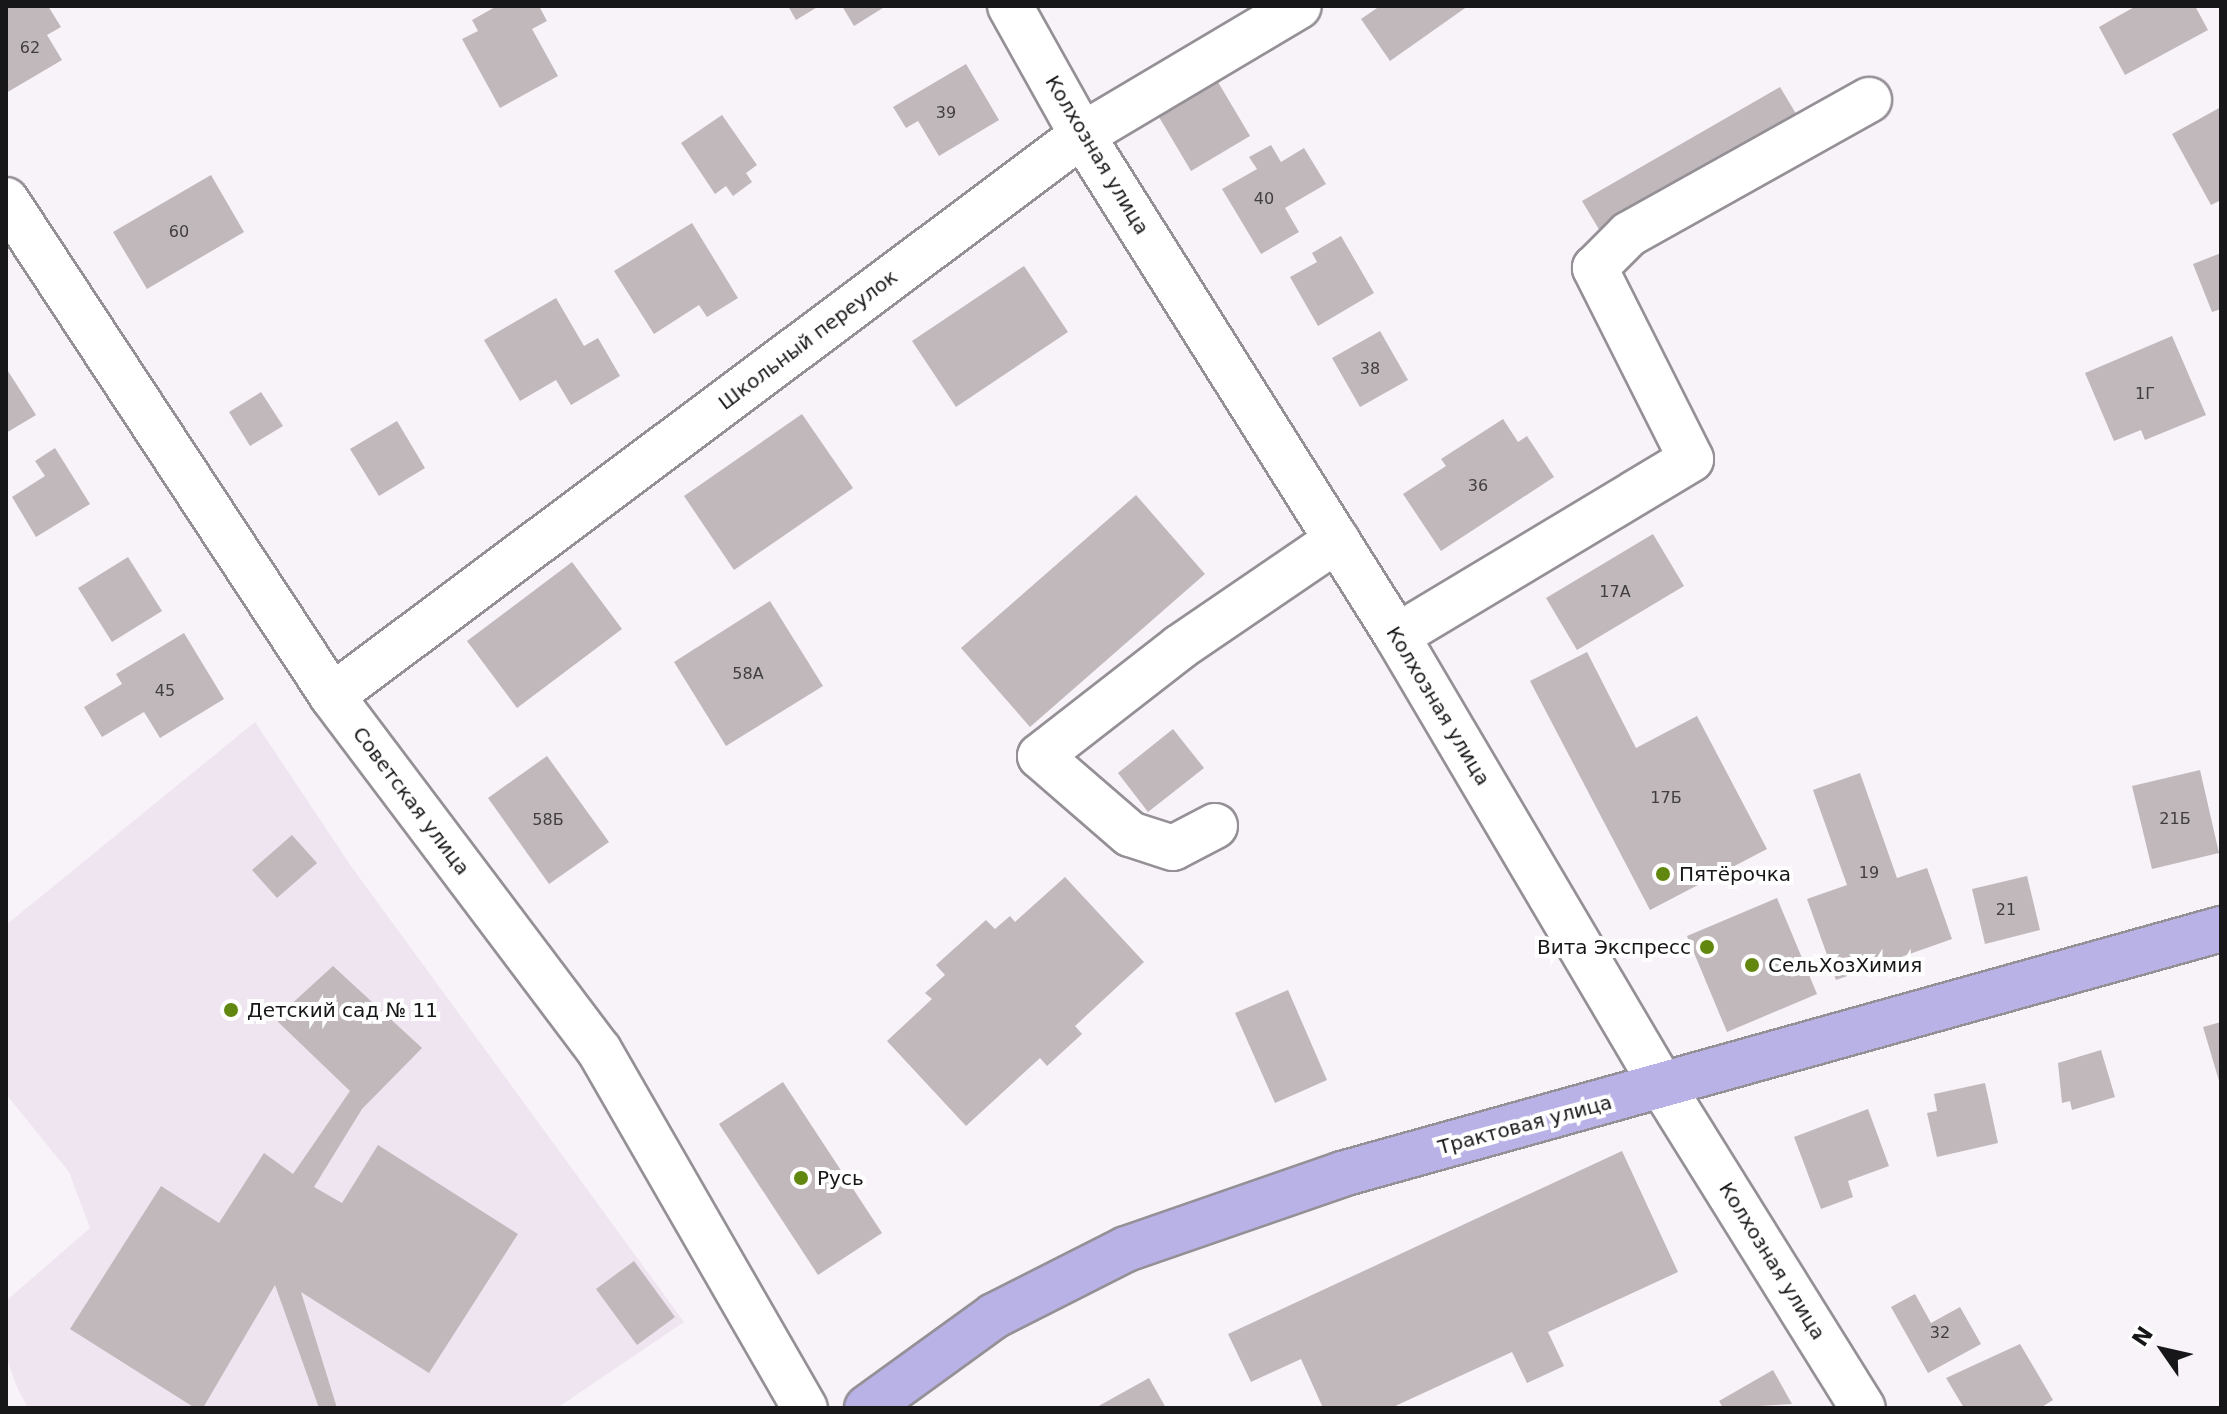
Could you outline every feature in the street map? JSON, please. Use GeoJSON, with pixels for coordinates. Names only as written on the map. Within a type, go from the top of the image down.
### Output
{"type":"FeatureCollection","features":[{"type":"Feature","properties":{"kind":"main road","name":"Трактовая улица"},"geometry":{"type":"LineString","coordinates":[[867,1408],[994,1316],[1126,1249],[1342,1174],[2221,929]]}},
{"type":"Feature","properties":{"kind":"street","name":"Колхозная улица"},"geometry":{"type":"LineString","coordinates":[[1010,6],[1082,135],[1397,636],[1663,1087],[1863,1408]]}},
{"type":"Feature","properties":{"kind":"street","name":"Школьный переулок"},"geometry":{"type":"LineString","coordinates":[[332,696],[1082,135],[1299,6]]}},
{"type":"Feature","properties":{"kind":"street"},"geometry":{"type":"LineString","coordinates":[[1397,636],[1691,459],[1595,268],[1629,234],[1869,100]]}},
{"type":"Feature","properties":{"kind":"street","name":"Советская улица"},"geometry":{"type":"LineString","coordinates":[[6,200],[332,696],[599,1050],[805,1408]]}},
{"type":"Feature","properties":{"kind":"street"},"geometry":{"type":"LineString","coordinates":[[1215,826],[1173,848],[1130,834],[1040,756],[1180,647],[1337,540]]}},
{"type":"Feature","properties":{"kind":"shaded area","name":"Детский сад № 11"},"geometry":{"type":"Polygon","coordinates":[[[255,722],[351,866],[684,1322],[557,1408],[28,1408],[16,1385],[6,1356],[6,1301],[90,1228],[69,1172],[6,1094],[6,925],[255,722]]]}},
{"type":"Feature","properties":{"kind":"building"},"geometry":{"type":"Polygon","coordinates":[[[6,6],[48,6],[61,27],[47,35],[62,60],[6,93],[6,6]]]}},
{"type":"Feature","properties":{"kind":"building"},"geometry":{"type":"Polygon","coordinates":[[[497,6],[539,6],[547,21],[532,29],[558,76],[500,108],[462,39],[478,31],[472,20],[497,6]]]}},
{"type":"Feature","properties":{"kind":"building"},"geometry":{"type":"Polygon","coordinates":[[[788,6],[819,6],[796,20],[788,6]]]}},
{"type":"Feature","properties":{"kind":"building"},"geometry":{"type":"Polygon","coordinates":[[[842,6],[886,6],[854,26],[842,6]]]}},
{"type":"Feature","properties":{"kind":"building"},"geometry":{"type":"Polygon","coordinates":[[[1380,6],[1468,6],[1390,61],[1361,19],[1380,6]]]}},
{"type":"Feature","properties":{"kind":"building"},"geometry":{"type":"Polygon","coordinates":[[[2136,6],[2195,6],[2208,30],[2125,75],[2099,27],[2136,6]]]}},
{"type":"Feature","properties":{"kind":"building"},"geometry":{"type":"Polygon","coordinates":[[[966,64],[999,120],[939,156],[918,121],[906,128],[893,107],[966,64]]]}},
{"type":"Feature","properties":{"kind":"building"},"geometry":{"type":"Polygon","coordinates":[[[1215,77],[1250,136],[1191,171],[1156,112],[1215,77]]]}},
{"type":"Feature","properties":{"kind":"building"},"geometry":{"type":"Polygon","coordinates":[[[1780,87],[1801,122],[1603,236],[1582,201],[1780,87]]]}},
{"type":"Feature","properties":{"kind":"building"},"geometry":{"type":"Polygon","coordinates":[[[2221,107],[2221,200],[2211,205],[2172,134],[2221,107]]]}},
{"type":"Feature","properties":{"kind":"building"},"geometry":{"type":"Polygon","coordinates":[[[722,115],[757,165],[746,173],[752,182],[733,196],[726,186],[715,194],[681,143],[722,115]]]}},
{"type":"Feature","properties":{"kind":"building"},"geometry":{"type":"Polygon","coordinates":[[[1271,145],[1281,162],[1304,148],[1326,184],[1285,208],[1299,232],[1261,254],[1222,189],[1257,169],[1249,157],[1271,145]]]}},
{"type":"Feature","properties":{"kind":"building"},"geometry":{"type":"Polygon","coordinates":[[[211,175],[244,232],[147,289],[113,232],[211,175]]]}},
{"type":"Feature","properties":{"kind":"building"},"geometry":{"type":"Polygon","coordinates":[[[692,223],[738,298],[707,317],[699,305],[654,334],[614,271],[692,223]]]}},
{"type":"Feature","properties":{"kind":"building"},"geometry":{"type":"Polygon","coordinates":[[[1341,236],[1374,293],[1318,326],[1290,277],[1317,262],[1312,253],[1341,236]]]}},
{"type":"Feature","properties":{"kind":"building"},"geometry":{"type":"Polygon","coordinates":[[[2221,253],[2221,309],[2212,312],[2193,264],[2221,253]]]}},
{"type":"Feature","properties":{"kind":"building"},"geometry":{"type":"Polygon","coordinates":[[[1024,266],[1068,332],[956,407],[912,341],[1024,266]]]}},
{"type":"Feature","properties":{"kind":"building"},"geometry":{"type":"Polygon","coordinates":[[[556,298],[584,346],[598,338],[620,376],[571,405],[556,380],[520,401],[484,340],[556,298]]]}},
{"type":"Feature","properties":{"kind":"building"},"geometry":{"type":"Polygon","coordinates":[[[1380,331],[1408,380],[1360,407],[1332,358],[1380,331]]]}},
{"type":"Feature","properties":{"kind":"building"},"geometry":{"type":"Polygon","coordinates":[[[2172,336],[2206,415],[2145,440],[2141,430],[2114,441],[2085,373],[2172,336]]]}},
{"type":"Feature","properties":{"kind":"building"},"geometry":{"type":"Polygon","coordinates":[[[6,368],[36,415],[6,433],[6,368]]]}},
{"type":"Feature","properties":{"kind":"building"},"geometry":{"type":"Polygon","coordinates":[[[261,392],[283,426],[250,446],[229,412],[261,392]]]}},
{"type":"Feature","properties":{"kind":"building"},"geometry":{"type":"Polygon","coordinates":[[[802,414],[853,488],[734,570],[684,496],[802,414]]]}},
{"type":"Feature","properties":{"kind":"building"},"geometry":{"type":"Polygon","coordinates":[[[1503,419],[1518,442],[1527,436],[1554,477],[1441,551],[1403,494],[1446,466],[1441,459],[1503,419]]]}},
{"type":"Feature","properties":{"kind":"building"},"geometry":{"type":"Polygon","coordinates":[[[397,421],[425,468],[379,496],[350,449],[397,421]]]}},
{"type":"Feature","properties":{"kind":"building"},"geometry":{"type":"Polygon","coordinates":[[[55,448],[90,504],[36,537],[12,497],[45,476],[35,461],[55,448]]]}},
{"type":"Feature","properties":{"kind":"building"},"geometry":{"type":"Polygon","coordinates":[[[1136,495],[1205,574],[1030,727],[961,648],[1136,495]]]}},
{"type":"Feature","properties":{"kind":"building"},"geometry":{"type":"Polygon","coordinates":[[[1653,534],[1684,586],[1577,650],[1546,598],[1653,534]]]}},
{"type":"Feature","properties":{"kind":"building"},"geometry":{"type":"Polygon","coordinates":[[[128,557],[162,611],[112,642],[78,588],[128,557]]]}},
{"type":"Feature","properties":{"kind":"building"},"geometry":{"type":"Polygon","coordinates":[[[572,562],[622,629],[517,708],[467,641],[572,562]]]}},
{"type":"Feature","properties":{"kind":"building"},"geometry":{"type":"Polygon","coordinates":[[[770,601],[823,686],[726,746],[674,662],[770,601]]]}},
{"type":"Feature","properties":{"kind":"building"},"geometry":{"type":"Polygon","coordinates":[[[184,633],[224,699],[160,738],[144,712],[102,737],[84,707],[122,684],[116,674],[184,633]]]}},
{"type":"Feature","properties":{"kind":"building"},"geometry":{"type":"Polygon","coordinates":[[[1587,652],[1636,748],[1697,716],[1767,849],[1650,910],[1530,681],[1587,652]]]}},
{"type":"Feature","properties":{"kind":"building"},"geometry":{"type":"Polygon","coordinates":[[[1173,729],[1204,768],[1148,812],[1118,773],[1173,729]]]}},
{"type":"Feature","properties":{"kind":"building"},"geometry":{"type":"Polygon","coordinates":[[[547,756],[609,842],[549,884],[488,798],[547,756]]]}},
{"type":"Feature","properties":{"kind":"building"},"geometry":{"type":"Polygon","coordinates":[[[2200,770],[2219,853],[2152,869],[2132,786],[2200,770]]]}},
{"type":"Feature","properties":{"kind":"building"},"geometry":{"type":"Polygon","coordinates":[[[1860,773],[1897,878],[1927,868],[1952,939],[1836,980],[1807,899],[1847,885],[1813,790],[1860,773]]]}},
{"type":"Feature","properties":{"kind":"building"},"geometry":{"type":"Polygon","coordinates":[[[292,835],[317,863],[277,898],[252,870],[292,835]]]}},
{"type":"Feature","properties":{"kind":"building"},"geometry":{"type":"Polygon","coordinates":[[[2027,876],[2040,930],[1985,944],[1972,889],[2027,876]]]}},
{"type":"Feature","properties":{"kind":"building"},"geometry":{"type":"Polygon","coordinates":[[[1065,877],[1144,962],[1075,1026],[1082,1034],[1047,1066],[1040,1058],[966,1126],[887,1041],[932,999],[925,993],[945,975],[936,965],[986,920],[995,929],[1010,916],[1015,922],[1065,877]]]}},
{"type":"Feature","properties":{"kind":"building","name":"СельХозХимия"},"geometry":{"type":"Polygon","coordinates":[[[1777,898],[1817,994],[1727,1032],[1687,936],[1777,898]]]}},
{"type":"Feature","properties":{"kind":"building"},"geometry":{"type":"Polygon","coordinates":[[[333,966],[422,1048],[362,1109],[314,1187],[342,1203],[378,1145],[518,1234],[429,1373],[301,1292],[337,1408],[319,1408],[275,1285],[203,1408],[195,1408],[70,1329],[161,1186],[219,1223],[264,1153],[293,1174],[350,1091],[275,1019],[333,966]]]}},
{"type":"Feature","properties":{"kind":"building"},"geometry":{"type":"Polygon","coordinates":[[[1288,990],[1327,1080],[1275,1103],[1235,1013],[1288,990]]]}},
{"type":"Feature","properties":{"kind":"building"},"geometry":{"type":"Polygon","coordinates":[[[2221,1022],[2221,1084],[2220,1084],[2203,1027],[2221,1022]]]}},
{"type":"Feature","properties":{"kind":"building"},"geometry":{"type":"Polygon","coordinates":[[[2101,1050],[2115,1097],[2072,1110],[2070,1101],[2062,1103],[2058,1063],[2101,1050]]]}},
{"type":"Feature","properties":{"kind":"building","name":"Русь"},"geometry":{"type":"Polygon","coordinates":[[[783,1082],[882,1233],[818,1275],[719,1124],[783,1082]]]}},
{"type":"Feature","properties":{"kind":"building"},"geometry":{"type":"Polygon","coordinates":[[[1985,1083],[1998,1143],[1937,1157],[1927,1113],[1937,1111],[1934,1094],[1985,1083]]]}},
{"type":"Feature","properties":{"kind":"building"},"geometry":{"type":"Polygon","coordinates":[[[1868,1109],[1889,1166],[1848,1181],[1853,1197],[1821,1209],[1794,1137],[1868,1109]]]}},
{"type":"Feature","properties":{"kind":"building"},"geometry":{"type":"Polygon","coordinates":[[[1622,1151],[1678,1272],[1548,1332],[1564,1366],[1527,1383],[1512,1352],[1391,1408],[1323,1408],[1301,1359],[1251,1382],[1228,1334],[1622,1151]]]}},
{"type":"Feature","properties":{"kind":"building"},"geometry":{"type":"Polygon","coordinates":[[[634,1261],[675,1317],[637,1345],[596,1289],[634,1261]]]}},
{"type":"Feature","properties":{"kind":"building"},"geometry":{"type":"Polygon","coordinates":[[[1915,1294],[1931,1323],[1960,1307],[1981,1344],[1928,1373],[1891,1307],[1915,1294]]]}},
{"type":"Feature","properties":{"kind":"building"},"geometry":{"type":"Polygon","coordinates":[[[2020,1344],[2053,1400],[2040,1408],[1964,1408],[1946,1378],[2020,1344]]]}},
{"type":"Feature","properties":{"kind":"building"},"geometry":{"type":"Polygon","coordinates":[[[1773,1370],[1792,1404],[1723,1408],[1719,1401],[1773,1370]]]}},
{"type":"Feature","properties":{"kind":"building"},"geometry":{"type":"Polygon","coordinates":[[[1149,1378],[1166,1408],[1095,1408],[1149,1378]]]}},
{"type":"Feature","properties":{"kind":"place","name":"Пятёрочка"},"geometry":{"type":"Point","coordinates":[1663,874]}},
{"type":"Feature","properties":{"kind":"place","name":"Вита Экспресс"},"geometry":{"type":"Point","coordinates":[1707,947]}},
{"type":"Feature","properties":{"kind":"place","name":"СельХозХимия"},"geometry":{"type":"Point","coordinates":[1752,965]}},
{"type":"Feature","properties":{"kind":"place","name":"Детский сад № 11"},"geometry":{"type":"Point","coordinates":[231,1010]}},
{"type":"Feature","properties":{"kind":"place","name":"Русь"},"geometry":{"type":"Point","coordinates":[801,1178]}}]}
